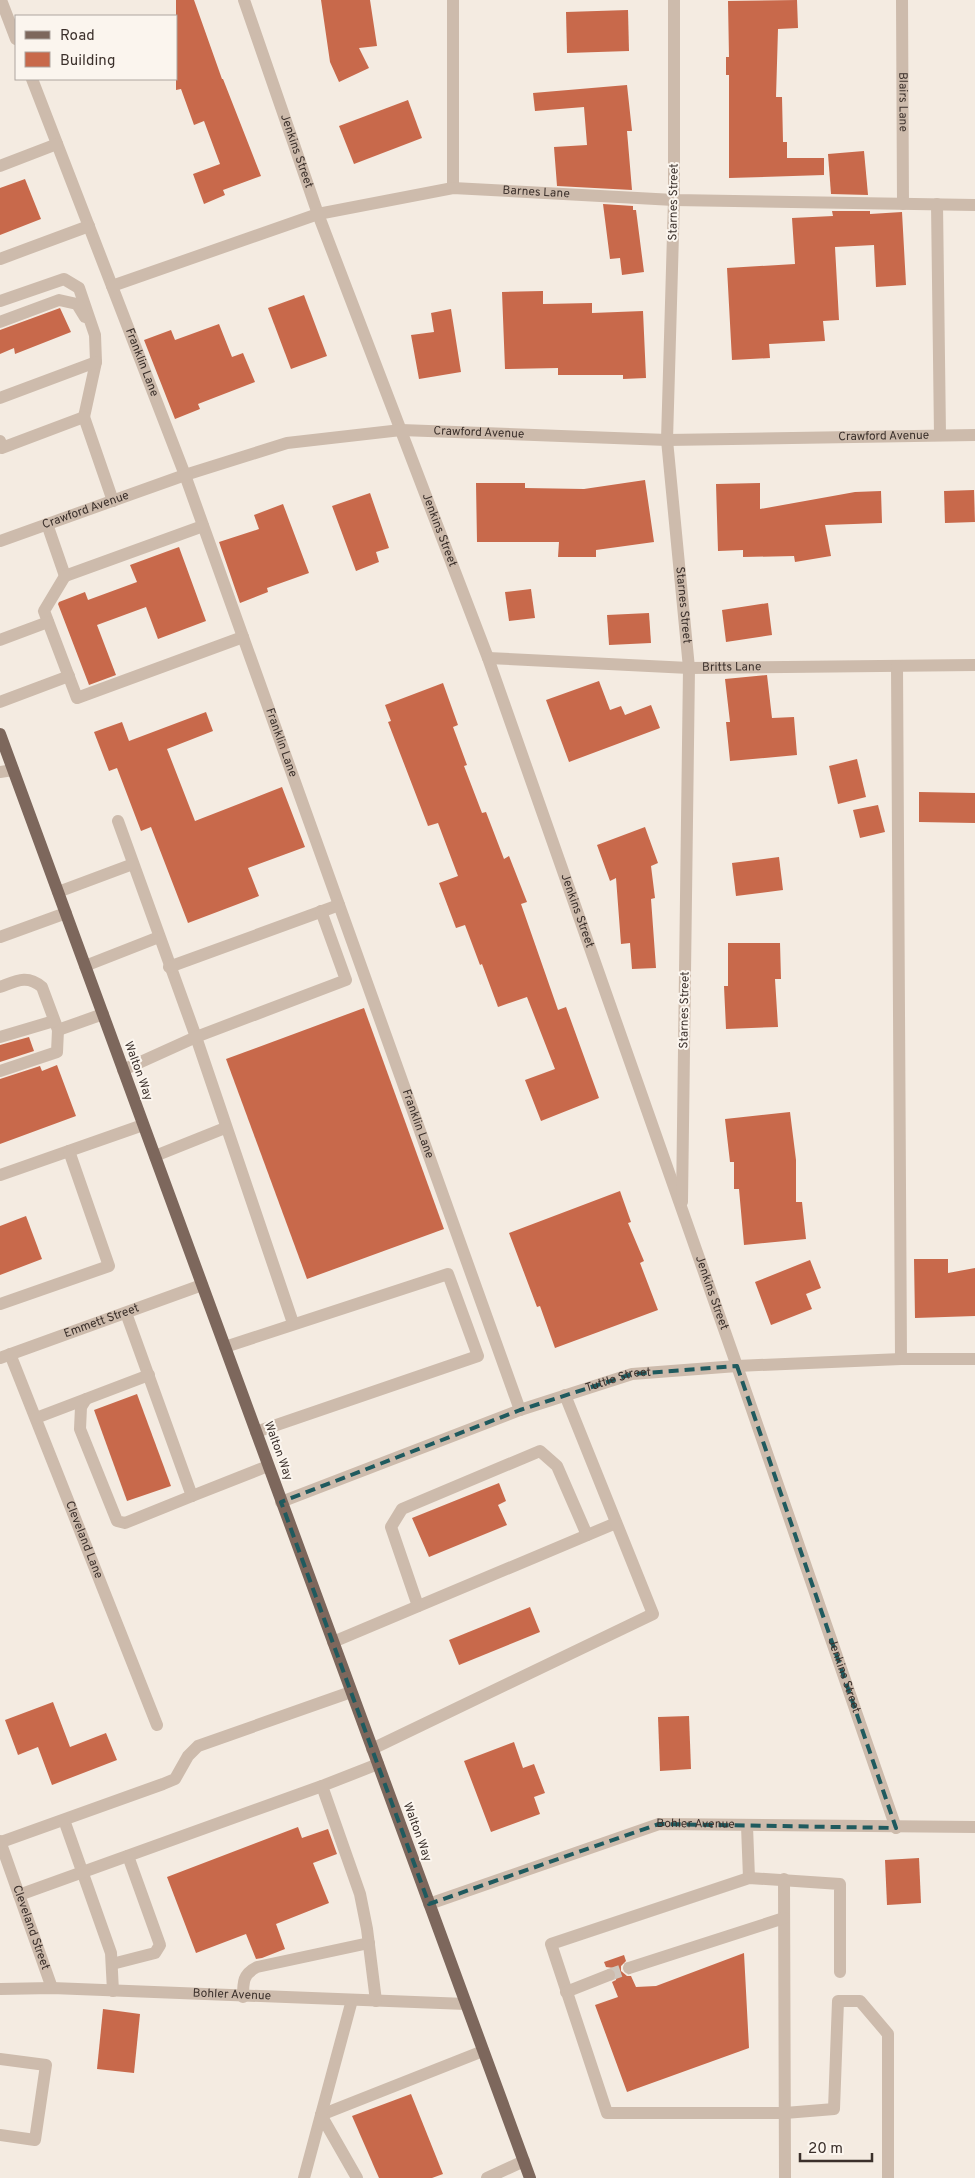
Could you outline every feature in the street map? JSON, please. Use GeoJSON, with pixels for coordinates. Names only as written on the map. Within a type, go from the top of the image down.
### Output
{"type":"FeatureCollection","features":[{"type":"Feature","properties":{"kind":"main road","name":"Walton Way"},"geometry":{"type":"LineString","coordinates":[[0,734],[530,2178]]}},
{"type":"Feature","properties":{"kind":"street"},"geometry":{"type":"LineString","coordinates":[[1,0],[15,36]]}},
{"type":"Feature","properties":{"kind":"street","name":"Jenkins Street"},"geometry":{"type":"LineString","coordinates":[[244,0],[318,214],[488,658],[737,1366],[896,1828]]}},
{"type":"Feature","properties":{"kind":"street"},"geometry":{"type":"LineString","coordinates":[[453,0],[453,188]]}},
{"type":"Feature","properties":{"kind":"street","name":"Starnes Street"},"geometry":{"type":"LineString","coordinates":[[674,0],[674,200],[667,440],[689,668],[682,1212]]}},
{"type":"Feature","properties":{"kind":"street","name":"Blairs Lane"},"geometry":{"type":"LineString","coordinates":[[902,0],[903,204]]}},
{"type":"Feature","properties":{"kind":"street","name":"Franklin Lane"},"geometry":{"type":"LineString","coordinates":[[32,80],[185,475],[520,1410]]}},
{"type":"Feature","properties":{"kind":"street"},"geometry":{"type":"LineString","coordinates":[[0,166],[57,144]]}},
{"type":"Feature","properties":{"kind":"street","name":"Barnes Lane"},"geometry":{"type":"LineString","coordinates":[[112,286],[318,214],[453,188],[674,200],[975,205]]}},
{"type":"Feature","properties":{"kind":"street"},"geometry":{"type":"LineString","coordinates":[[937,204],[940,435]]}},
{"type":"Feature","properties":{"kind":"street"},"geometry":{"type":"LineString","coordinates":[[0,259],[89,226]]}},
{"type":"Feature","properties":{"kind":"street"},"geometry":{"type":"LineString","coordinates":[[0,301],[64,279],[79,288],[96,335],[96,362],[84,416],[113,500]]}},
{"type":"Feature","properties":{"kind":"street"},"geometry":{"type":"LineString","coordinates":[[0,322],[59,300],[77,304],[96,335]]}},
{"type":"Feature","properties":{"kind":"street"},"geometry":{"type":"LineString","coordinates":[[0,398],[96,362]]}},
{"type":"Feature","properties":{"kind":"street"},"geometry":{"type":"LineString","coordinates":[[0,441],[2,448],[84,416]]}},
{"type":"Feature","properties":{"kind":"street","name":"Crawford Avenue"},"geometry":{"type":"LineString","coordinates":[[0,541],[185,475],[287,443],[401,430],[667,440],[975,435]]}},
{"type":"Feature","properties":{"kind":"street"},"geometry":{"type":"LineString","coordinates":[[47,524],[65,576]]}},
{"type":"Feature","properties":{"kind":"street"},"geometry":{"type":"LineString","coordinates":[[203,526],[65,576],[44,611],[77,698],[243,637]]}},
{"type":"Feature","properties":{"kind":"street"},"geometry":{"type":"LineString","coordinates":[[0,640],[48,622]]}},
{"type":"Feature","properties":{"kind":"street","name":"Britts Lane"},"geometry":{"type":"LineString","coordinates":[[488,658],[689,668],[975,665]]}},
{"type":"Feature","properties":{"kind":"street"},"geometry":{"type":"LineString","coordinates":[[897,666],[901,1359]]}},
{"type":"Feature","properties":{"kind":"street"},"geometry":{"type":"LineString","coordinates":[[0,702],[69,676]]}},
{"type":"Feature","properties":{"kind":"street"},"geometry":{"type":"LineString","coordinates":[[0,772],[13,770]]}},
{"type":"Feature","properties":{"kind":"street"},"geometry":{"type":"LineString","coordinates":[[118,821],[169,967],[196,1037],[225,1128],[293,1323]]}},
{"type":"Feature","properties":{"kind":"street"},"geometry":{"type":"LineString","coordinates":[[58,892],[133,864]]}},
{"type":"Feature","properties":{"kind":"street"},"geometry":{"type":"LineString","coordinates":[[169,967],[339,905]]}},
{"type":"Feature","properties":{"kind":"street"},"geometry":{"type":"LineString","coordinates":[[124,1070],[196,1037],[346,980],[321,912]]}},
{"type":"Feature","properties":{"kind":"street"},"geometry":{"type":"LineString","coordinates":[[0,937],[66,913]]}},
{"type":"Feature","properties":{"kind":"street"},"geometry":{"type":"LineString","coordinates":[[85,966],[159,937]]}},
{"type":"Feature","properties":{"kind":"street"},"geometry":{"type":"LineString","coordinates":[[0,987],[24,978],[36,982],[42,987],[56,1025],[57,1052],[0,1072]]}},
{"type":"Feature","properties":{"kind":"street"},"geometry":{"type":"LineString","coordinates":[[0,1037],[103,1014]]}},
{"type":"Feature","properties":{"kind":"street"},"geometry":{"type":"LineString","coordinates":[[0,1175],[143,1125]]}},
{"type":"Feature","properties":{"kind":"street"},"geometry":{"type":"LineString","coordinates":[[155,1156],[225,1128]]}},
{"type":"Feature","properties":{"kind":"street"},"geometry":{"type":"LineString","coordinates":[[0,1304],[109,1266],[69,1151]]}},
{"type":"Feature","properties":{"kind":"street"},"geometry":{"type":"LineString","coordinates":[[225,1347],[293,1323],[448,1274],[478,1356],[256,1432]]}},
{"type":"Feature","properties":{"kind":"street","name":"Emmett Street"},"geometry":{"type":"LineString","coordinates":[[5,1356],[202,1285]]}},
{"type":"Feature","properties":{"kind":"street"},"geometry":{"type":"LineString","coordinates":[[126,1312],[192,1496]]}},
{"type":"Feature","properties":{"kind":"street","name":"Cleveland Lane"},"geometry":{"type":"LineString","coordinates":[[5,1356],[36,1418],[157,1725]]}},
{"type":"Feature","properties":{"kind":"street","name":"Tuttle Street"},"geometry":{"type":"LineString","coordinates":[[282,1502],[520,1410],[632,1374],[737,1366],[901,1359],[975,1359]]}},
{"type":"Feature","properties":{"kind":"street"},"geometry":{"type":"LineString","coordinates":[[36,1418],[149,1375]]}},
{"type":"Feature","properties":{"kind":"street"},"geometry":{"type":"LineString","coordinates":[[372,1749],[652,1614],[565,1395]]}},
{"type":"Feature","properties":{"kind":"street"},"geometry":{"type":"LineString","coordinates":[[86,1399],[81,1407],[80,1429],[116,1521],[124,1523],[268,1466]]}},
{"type":"Feature","properties":{"kind":"street"},"geometry":{"type":"LineString","coordinates":[[418,1606],[391,1527],[402,1509],[420,1501],[540,1451],[557,1466],[587,1535]]}},
{"type":"Feature","properties":{"kind":"street"},"geometry":{"type":"LineString","coordinates":[[333,1642],[616,1523]]}},
{"type":"Feature","properties":{"kind":"street"},"geometry":{"type":"LineString","coordinates":[[0,1841],[64,1820],[175,1779],[188,1756],[198,1746],[351,1692]]}},
{"type":"Feature","properties":{"kind":"street"},"geometry":{"type":"LineString","coordinates":[[19,1895],[378,1764]]}},
{"type":"Feature","properties":{"kind":"street"},"geometry":{"type":"LineString","coordinates":[[322,1786],[360,1894],[369,1943],[376,2001]]}},
{"type":"Feature","properties":{"kind":"street"},"geometry":{"type":"LineString","coordinates":[[64,1820],[111,1953],[113,1991]]}},
{"type":"Feature","properties":{"kind":"street","name":"Bohler Avenue"},"geometry":{"type":"LineString","coordinates":[[429,1904],[659,1824],[896,1828],[975,1827]]}},
{"type":"Feature","properties":{"kind":"street"},"geometry":{"type":"LineString","coordinates":[[747,1826],[749,1878]]}},
{"type":"Feature","properties":{"kind":"street","name":"Cleveland Street"},"geometry":{"type":"LineString","coordinates":[[0,1841],[52,1988]]}},
{"type":"Feature","properties":{"kind":"street"},"geometry":{"type":"LineString","coordinates":[[112,1964],[155,1953],[160,1945],[128,1856]]}},
{"type":"Feature","properties":{"kind":"street"},"geometry":{"type":"LineString","coordinates":[[840,1972],[840,1884],[749,1878],[551,1944],[607,2113],[785,2113],[834,2109],[838,2001],[860,2001],[888,2034],[888,2178]]}},
{"type":"Feature","properties":{"kind":"street"},"geometry":{"type":"LineString","coordinates":[[784,1879],[785,2178]]}},
{"type":"Feature","properties":{"kind":"street"},"geometry":{"type":"LineString","coordinates":[[628,1968],[784,1918]]}},
{"type":"Feature","properties":{"kind":"street"},"geometry":{"type":"LineString","coordinates":[[243,1997],[243,1979],[248,1972],[257,1967],[369,1943]]}},
{"type":"Feature","properties":{"kind":"street"},"geometry":{"type":"LineString","coordinates":[[566,1992],[609,1975]]}},
{"type":"Feature","properties":{"kind":"street","name":"Bohler Avenue"},"geometry":{"type":"LineString","coordinates":[[0,1989],[52,1988],[243,1997],[466,2004]]}},
{"type":"Feature","properties":{"kind":"street"},"geometry":{"type":"LineString","coordinates":[[304,2178],[352,2000]]}},
{"type":"Feature","properties":{"kind":"street"},"geometry":{"type":"LineString","coordinates":[[321,2115],[483,2050]]}},
{"type":"Feature","properties":{"kind":"street"},"geometry":{"type":"LineString","coordinates":[[0,2059],[46,2065],[35,2140],[0,2135]]}},
{"type":"Feature","properties":{"kind":"street"},"geometry":{"type":"LineString","coordinates":[[321,2115],[358,2178]]}},
{"type":"Feature","properties":{"kind":"street"},"geometry":{"type":"LineString","coordinates":[[487,2178],[524,2161]]}},
{"type":"Feature","properties":{"kind":"highlighted area"},"geometry":{"type":"Polygon","coordinates":[[[737,1366],[896,1828],[659,1824],[429,1904],[281,1502],[520,1410],[632,1374],[737,1366]]]}},
{"type":"Feature","properties":{"kind":"building"},"geometry":{"type":"Polygon","coordinates":[[[176,0],[194,0],[222,79],[261,176],[223,190],[225,195],[204,204],[193,174],[220,164],[204,121],[194,125],[181,89],[176,90],[176,80],[178,80],[178,15],[176,15],[176,0]]]}},
{"type":"Feature","properties":{"kind":"building"},"geometry":{"type":"Polygon","coordinates":[[[321,0],[370,0],[377,46],[359,48],[369,68],[339,82],[330,62],[321,0]]]}},
{"type":"Feature","properties":{"kind":"building"},"geometry":{"type":"Polygon","coordinates":[[[797,0],[798,28],[778,29],[776,97],[782,97],[783,142],[787,142],[787,158],[824,158],[824,175],[729,178],[729,75],[726,75],[726,57],[729,57],[728,1],[797,0]]]}},
{"type":"Feature","properties":{"kind":"building"},"geometry":{"type":"Polygon","coordinates":[[[628,10],[629,51],[567,53],[566,12],[628,10]]]}},
{"type":"Feature","properties":{"kind":"building"},"geometry":{"type":"Polygon","coordinates":[[[627,85],[632,131],[627,131],[632,190],[557,186],[554,147],[587,145],[584,107],[535,111],[533,93],[627,85]]]}},
{"type":"Feature","properties":{"kind":"building"},"geometry":{"type":"Polygon","coordinates":[[[408,100],[422,138],[354,164],[339,126],[408,100]]]}},
{"type":"Feature","properties":{"kind":"building"},"geometry":{"type":"Polygon","coordinates":[[[864,151],[868,195],[831,194],[828,154],[864,151]]]}},
{"type":"Feature","properties":{"kind":"building"},"geometry":{"type":"Polygon","coordinates":[[[25,179],[41,219],[0,235],[0,188],[25,179]]]}},
{"type":"Feature","properties":{"kind":"building"},"geometry":{"type":"Polygon","coordinates":[[[603,204],[633,206],[633,210],[636,210],[644,272],[622,275],[620,258],[610,259],[603,204]]]}},
{"type":"Feature","properties":{"kind":"building"},"geometry":{"type":"Polygon","coordinates":[[[832,211],[870,211],[870,214],[902,212],[906,285],[876,287],[874,245],[835,247],[839,320],[823,321],[825,341],[769,344],[770,358],[732,360],[727,268],[795,264],[792,218],[833,216],[832,211]]]}},
{"type":"Feature","properties":{"kind":"building"},"geometry":{"type":"Polygon","coordinates":[[[543,291],[543,304],[592,303],[592,313],[643,311],[646,378],[623,379],[623,375],[558,375],[558,368],[505,369],[502,292],[543,291]]]}},
{"type":"Feature","properties":{"kind":"building"},"geometry":{"type":"Polygon","coordinates":[[[304,295],[327,356],[291,369],[268,308],[304,295]]]}},
{"type":"Feature","properties":{"kind":"building"},"geometry":{"type":"Polygon","coordinates":[[[60,308],[71,332],[15,354],[14,348],[0,354],[0,330],[60,308]]]}},
{"type":"Feature","properties":{"kind":"building"},"geometry":{"type":"Polygon","coordinates":[[[451,309],[461,372],[419,379],[411,335],[434,332],[431,313],[451,309]]]}},
{"type":"Feature","properties":{"kind":"building"},"geometry":{"type":"Polygon","coordinates":[[[219,324],[232,357],[243,353],[255,382],[198,404],[200,409],[175,419],[144,340],[171,330],[175,340],[219,324]]]}},
{"type":"Feature","properties":{"kind":"building"},"geometry":{"type":"Polygon","coordinates":[[[645,480],[654,542],[596,550],[596,557],[558,557],[559,542],[477,542],[476,483],[525,483],[525,488],[584,489],[645,480]]]}},
{"type":"Feature","properties":{"kind":"building"},"geometry":{"type":"Polygon","coordinates":[[[760,483],[760,509],[855,492],[881,491],[882,523],[825,525],[831,556],[795,562],[794,556],[743,557],[743,550],[718,551],[716,484],[760,483]]]}},
{"type":"Feature","properties":{"kind":"building"},"geometry":{"type":"Polygon","coordinates":[[[974,490],[975,522],[945,523],[944,491],[974,490]]]}},
{"type":"Feature","properties":{"kind":"building"},"geometry":{"type":"Polygon","coordinates":[[[370,493],[389,548],[376,552],[379,562],[356,571],[332,506],[370,493]]]}},
{"type":"Feature","properties":{"kind":"building"},"geometry":{"type":"Polygon","coordinates":[[[283,504],[309,573],[267,588],[268,592],[240,603],[219,542],[259,529],[254,515],[283,504]]]}},
{"type":"Feature","properties":{"kind":"building"},"geometry":{"type":"Polygon","coordinates":[[[179,547],[206,621],[158,639],[146,607],[97,625],[116,675],[89,685],[58,604],[59,602],[85,592],[88,600],[137,582],[130,565],[179,547]]]}},
{"type":"Feature","properties":{"kind":"building"},"geometry":{"type":"Polygon","coordinates":[[[531,589],[535,618],[509,621],[505,592],[531,589]]]}},
{"type":"Feature","properties":{"kind":"building"},"geometry":{"type":"Polygon","coordinates":[[[768,603],[772,635],[726,642],[722,610],[768,603]]]}},
{"type":"Feature","properties":{"kind":"building"},"geometry":{"type":"Polygon","coordinates":[[[649,613],[651,643],[609,645],[607,615],[649,613]]]}},
{"type":"Feature","properties":{"kind":"building"},"geometry":{"type":"Polygon","coordinates":[[[767,675],[772,718],[794,717],[797,755],[730,761],[726,722],[730,722],[725,679],[767,675]]]}},
{"type":"Feature","properties":{"kind":"building"},"geometry":{"type":"Polygon","coordinates":[[[599,681],[610,710],[621,706],[625,715],[651,705],[660,728],[569,762],[546,700],[599,681]]]}},
{"type":"Feature","properties":{"kind":"building"},"geometry":{"type":"Polygon","coordinates":[[[443,683],[458,725],[453,727],[467,765],[464,766],[482,813],[486,812],[504,859],[509,856],[527,902],[521,904],[558,1010],[566,1007],[599,1098],[541,1121],[525,1080],[555,1069],[527,997],[498,1007],[465,925],[456,928],[439,883],[458,876],[438,823],[428,826],[388,722],[391,721],[385,705],[443,683]]]}},
{"type":"Feature","properties":{"kind":"building"},"geometry":{"type":"Polygon","coordinates":[[[206,712],[213,731],[167,749],[195,821],[282,787],[305,847],[248,868],[259,896],[188,923],[151,827],[141,831],[117,768],[109,771],[94,732],[122,722],[129,741],[206,712]]]}},
{"type":"Feature","properties":{"kind":"building"},"geometry":{"type":"Polygon","coordinates":[[[857,759],[866,797],[838,804],[829,766],[857,759]]]}},
{"type":"Feature","properties":{"kind":"building"},"geometry":{"type":"Polygon","coordinates":[[[919,792],[975,793],[975,823],[919,822],[919,792]]]}},
{"type":"Feature","properties":{"kind":"building"},"geometry":{"type":"Polygon","coordinates":[[[878,805],[885,832],[860,838],[853,810],[878,805]]]}},
{"type":"Feature","properties":{"kind":"building"},"geometry":{"type":"Polygon","coordinates":[[[645,827],[658,863],[651,866],[655,898],[651,899],[656,968],[632,969],[630,943],[621,944],[616,878],[610,881],[597,845],[645,827]]]}},
{"type":"Feature","properties":{"kind":"building"},"geometry":{"type":"Polygon","coordinates":[[[779,857],[783,890],[736,896],[732,863],[779,857]]]}},
{"type":"Feature","properties":{"kind":"building"},"geometry":{"type":"Polygon","coordinates":[[[728,943],[780,943],[781,979],[775,979],[778,1027],[726,1029],[724,986],[728,986],[728,943]]]}},
{"type":"Feature","properties":{"kind":"building"},"geometry":{"type":"Polygon","coordinates":[[[364,1008],[444,1229],[307,1279],[226,1059],[364,1008]]]}},
{"type":"Feature","properties":{"kind":"building"},"geometry":{"type":"Polygon","coordinates":[[[29,1037],[34,1051],[0,1062],[0,1045],[29,1037]]]}},
{"type":"Feature","properties":{"kind":"building"},"geometry":{"type":"Polygon","coordinates":[[[57,1065],[76,1116],[0,1144],[0,1079],[40,1066],[42,1071],[57,1065]]]}},
{"type":"Feature","properties":{"kind":"building"},"geometry":{"type":"Polygon","coordinates":[[[790,1112],[796,1160],[796,1202],[802,1202],[806,1239],[744,1245],[739,1189],[734,1189],[734,1162],[730,1162],[725,1119],[790,1112]]]}},
{"type":"Feature","properties":{"kind":"building"},"geometry":{"type":"Polygon","coordinates":[[[620,1191],[631,1222],[628,1223],[644,1261],[640,1263],[658,1310],[555,1348],[540,1306],[537,1307],[509,1233],[620,1191]]]}},
{"type":"Feature","properties":{"kind":"building"},"geometry":{"type":"Polygon","coordinates":[[[26,1216],[42,1259],[0,1275],[0,1226],[26,1216]]]}},
{"type":"Feature","properties":{"kind":"building"},"geometry":{"type":"Polygon","coordinates":[[[914,1259],[948,1259],[948,1273],[975,1268],[975,1316],[915,1318],[914,1259]]]}},
{"type":"Feature","properties":{"kind":"building"},"geometry":{"type":"Polygon","coordinates":[[[810,1260],[821,1288],[806,1294],[812,1309],[771,1325],[755,1282],[810,1260]]]}},
{"type":"Feature","properties":{"kind":"building"},"geometry":{"type":"Polygon","coordinates":[[[137,1394],[171,1486],[127,1501],[94,1410],[137,1394]]]}},
{"type":"Feature","properties":{"kind":"building"},"geometry":{"type":"Polygon","coordinates":[[[499,1483],[506,1501],[498,1505],[507,1525],[429,1557],[412,1518],[499,1483]]]}},
{"type":"Feature","properties":{"kind":"building"},"geometry":{"type":"Polygon","coordinates":[[[530,1607],[540,1632],[459,1665],[449,1640],[530,1607]]]}},
{"type":"Feature","properties":{"kind":"building"},"geometry":{"type":"Polygon","coordinates":[[[53,1702],[70,1747],[106,1733],[117,1760],[52,1785],[38,1747],[18,1755],[5,1720],[53,1702]]]}},
{"type":"Feature","properties":{"kind":"building"},"geometry":{"type":"Polygon","coordinates":[[[689,1716],[691,1769],[660,1771],[658,1717],[689,1716]]]}},
{"type":"Feature","properties":{"kind":"building"},"geometry":{"type":"Polygon","coordinates":[[[514,1742],[523,1768],[534,1764],[545,1793],[534,1797],[540,1814],[491,1832],[464,1761],[514,1742]]]}},
{"type":"Feature","properties":{"kind":"building"},"geometry":{"type":"Polygon","coordinates":[[[298,1827],[302,1838],[328,1829],[337,1854],[313,1863],[329,1903],[276,1924],[285,1949],[262,1958],[256,1959],[246,1934],[196,1953],[167,1877],[298,1827]]]}},
{"type":"Feature","properties":{"kind":"building"},"geometry":{"type":"Polygon","coordinates":[[[919,1858],[921,1903],[887,1905],[885,1860],[919,1858]]]}},
{"type":"Feature","properties":{"kind":"building"},"geometry":{"type":"Polygon","coordinates":[[[744,1953],[749,2048],[627,2092],[595,2005],[618,1997],[612,1982],[616,1980],[617,1972],[614,1968],[606,1967],[604,1962],[624,1955],[626,1961],[621,1966],[621,1971],[627,1976],[631,1976],[636,1987],[656,1986],[744,1953]]]}},
{"type":"Feature","properties":{"kind":"building"},"geometry":{"type":"Polygon","coordinates":[[[103,2009],[140,2014],[134,2073],[97,2069],[103,2009]]]}},
{"type":"Feature","properties":{"kind":"building"},"geometry":{"type":"Polygon","coordinates":[[[411,2094],[443,2174],[432,2178],[379,2178],[352,2116],[411,2094]]]}},
{"type":"Feature","properties":{"kind":"tunnel"},"geometry":{"type":"LineString","coordinates":[[609,1975],[629,1968]]}}]}
